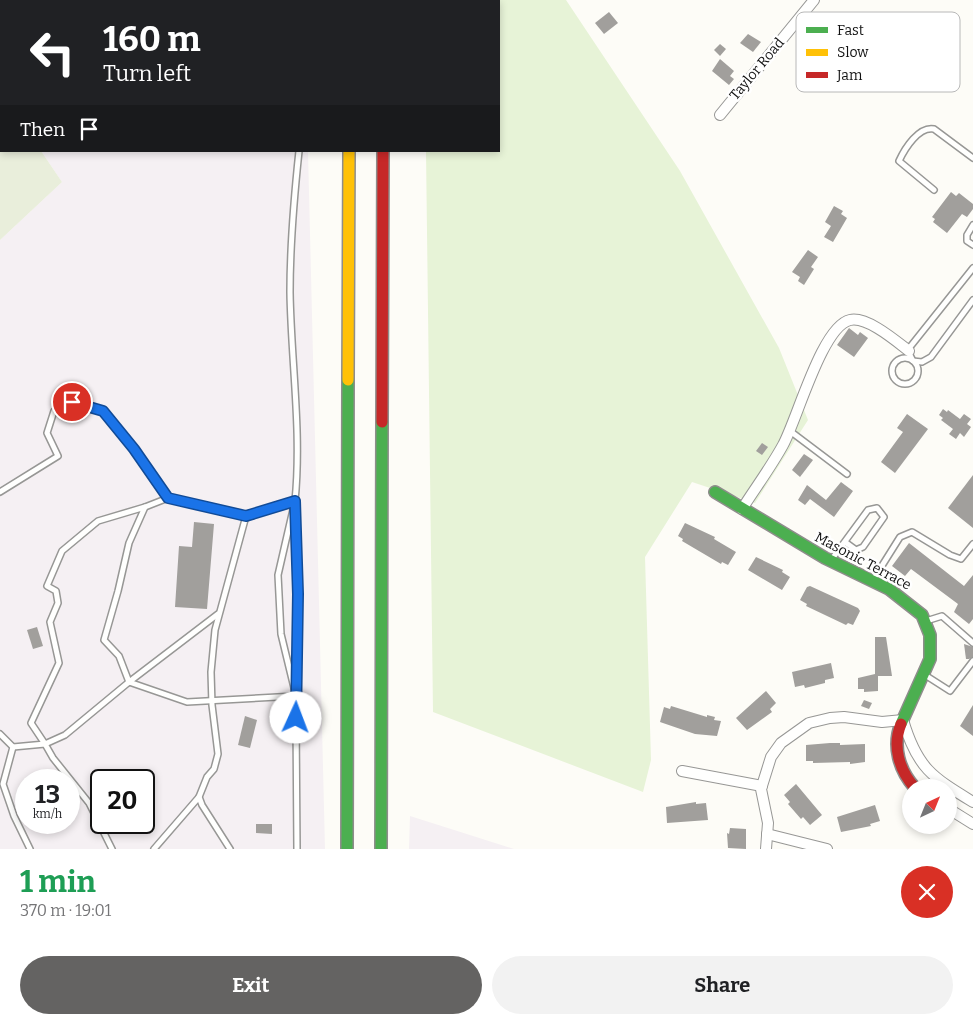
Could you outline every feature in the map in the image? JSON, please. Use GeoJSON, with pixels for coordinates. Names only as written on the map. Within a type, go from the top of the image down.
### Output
{"type":"FeatureCollection","features":[{"type":"Feature","properties":{"kind":"main road"},"geometry":{"type":"LineString","coordinates":[[347,849],[349,152]]}},
{"type":"Feature","properties":{"kind":"main road"},"geometry":{"type":"LineString","coordinates":[[381,849],[383,152]]}},
{"type":"Feature","properties":{"kind":"main road","name":"Masonic Terrace"},"geometry":{"type":"LineString","coordinates":[[715,492],[830,561],[872,580],[907,601],[925,621],[930,635],[930,659],[896,736],[896,748],[904,772],[909,779]]}},
{"type":"Feature","properties":{"kind":"street","name":"Taylor Road"},"geometry":{"type":"LineString","coordinates":[[804,12],[814,0]]}},
{"type":"Feature","properties":{"kind":"street","name":"Taylor Road"},"geometry":{"type":"LineString","coordinates":[[720,115],[796,22]]}},
{"type":"Feature","properties":{"kind":"street"},"geometry":{"type":"LineString","coordinates":[[742,509],[766,473],[789,431],[798,404],[821,355],[840,325],[849,320],[862,320],[909,351]]}},
{"type":"Feature","properties":{"kind":"street"},"geometry":{"type":"LineString","coordinates":[[766,849],[767,834],[762,786],[775,751],[790,735],[809,723],[844,717],[882,722],[903,720],[915,754],[925,768],[947,786],[973,802]]}},
{"type":"Feature","properties":{"kind":"street"},"geometry":{"type":"LineString","coordinates":[[682,771],[762,786]]}},
{"type":"Feature","properties":{"kind":"street"},"geometry":{"type":"LineString","coordinates":[[958,815],[973,824]]}},
{"type":"Feature","properties":{"kind":"street"},"geometry":{"type":"LineString","coordinates":[[767,834],[827,849]]}},
{"type":"Feature","properties":{"kind":"lane"},"geometry":{"type":"LineString","coordinates":[[934,190],[899,161],[919,133],[929,128],[934,129],[973,158]]}},
{"type":"Feature","properties":{"kind":"lane"},"geometry":{"type":"LineString","coordinates":[[297,849],[296,696],[298,594],[295,501],[296,388],[290,293],[292,218],[299,152]]}},
{"type":"Feature","properties":{"kind":"lane"},"geometry":{"type":"LineString","coordinates":[[973,225],[967,235],[967,241],[973,245]]}},
{"type":"Feature","properties":{"kind":"lane"},"geometry":{"type":"LineString","coordinates":[[972,270],[914,341],[909,351],[913,361],[918,372],[916,379],[909,384],[898,382],[892,371],[895,364],[906,358],[913,361],[922,362],[931,357],[973,300]]}},
{"type":"Feature","properties":{"kind":"lane"},"geometry":{"type":"LineString","coordinates":[[0,492],[58,456],[47,433],[54,411],[72,402],[103,411],[134,449],[168,498]]}},
{"type":"Feature","properties":{"kind":"lane"},"geometry":{"type":"LineString","coordinates":[[789,431],[847,474]]}},
{"type":"Feature","properties":{"kind":"lane"},"geometry":{"type":"LineString","coordinates":[[112,849],[89,803],[52,758],[45,744],[30,723],[59,663],[50,622],[58,603],[56,591],[47,586],[62,551],[98,521],[168,498],[246,516],[295,501]]}},
{"type":"Feature","properties":{"kind":"lane"},"geometry":{"type":"LineString","coordinates":[[295,501],[278,576],[282,634],[296,696]]}},
{"type":"Feature","properties":{"kind":"lane"},"geometry":{"type":"LineString","coordinates":[[129,682],[120,656],[104,640],[129,542],[145,506]]}},
{"type":"Feature","properties":{"kind":"lane"},"geometry":{"type":"LineString","coordinates":[[830,561],[868,510],[877,508],[882,512],[884,517],[859,550],[845,542]]}},
{"type":"Feature","properties":{"kind":"lane"},"geometry":{"type":"LineString","coordinates":[[154,849],[199,797],[207,777],[214,769],[218,754],[211,672],[218,614],[246,516]]}},
{"type":"Feature","properties":{"kind":"lane"},"geometry":{"type":"LineString","coordinates":[[872,580],[900,537],[912,532],[950,555],[961,559],[973,544]]}},
{"type":"Feature","properties":{"kind":"lane"},"geometry":{"type":"LineString","coordinates":[[13,747],[45,744],[65,735],[129,682],[218,614]]}},
{"type":"Feature","properties":{"kind":"lane"},"geometry":{"type":"LineString","coordinates":[[925,621],[942,616],[973,643]]}},
{"type":"Feature","properties":{"kind":"lane"},"geometry":{"type":"LineString","coordinates":[[924,675],[950,691],[973,661]]}},
{"type":"Feature","properties":{"kind":"lane"},"geometry":{"type":"LineString","coordinates":[[129,682],[188,702],[296,696]]}},
{"type":"Feature","properties":{"kind":"lane"},"geometry":{"type":"LineString","coordinates":[[0,734],[13,747]]}},
{"type":"Feature","properties":{"kind":"lane"},"geometry":{"type":"LineString","coordinates":[[13,747],[3,784],[14,816],[30,849]]}},
{"type":"Feature","properties":{"kind":"lane"},"geometry":{"type":"LineString","coordinates":[[199,797],[202,805],[230,849]]}},
{"type":"Feature","properties":{"kind":"shaded area"},"geometry":{"type":"Polygon","coordinates":[[[42,152],[308,152],[325,849],[0,849],[0,240],[62,182],[42,152]]]}},
{"type":"Feature","properties":{"kind":"shaded area"},"geometry":{"type":"Polygon","coordinates":[[[410,816],[514,849],[409,849],[410,816]]]}},
{"type":"Feature","properties":{"kind":"green space"},"geometry":{"type":"Polygon","coordinates":[[[500,0],[566,0],[680,171],[779,348],[808,420],[755,503],[692,482],[645,557],[651,760],[643,792],[433,712],[426,152],[500,152],[500,0]]]}},
{"type":"Feature","properties":{"kind":"green space"},"geometry":{"type":"Polygon","coordinates":[[[0,152],[42,152],[62,182],[0,240],[0,152]]]}},
{"type":"Feature","properties":{"kind":"building"},"geometry":{"type":"Polygon","coordinates":[[[609,12],[618,23],[604,34],[595,23],[609,12]]]}},
{"type":"Feature","properties":{"kind":"building"},"geometry":{"type":"Polygon","coordinates":[[[748,34],[761,42],[753,52],[740,43],[748,34]]]}},
{"type":"Feature","properties":{"kind":"building"},"geometry":{"type":"Polygon","coordinates":[[[720,44],[726,49],[720,56],[714,50],[720,44]]]}},
{"type":"Feature","properties":{"kind":"building"},"geometry":{"type":"Polygon","coordinates":[[[720,59],[734,71],[730,76],[734,79],[729,85],[712,71],[720,59]]]}},
{"type":"Feature","properties":{"kind":"building"},"geometry":{"type":"Polygon","coordinates":[[[951,192],[956,196],[959,193],[973,204],[973,209],[967,217],[962,214],[947,233],[933,222],[935,219],[932,217],[951,192]]]}},
{"type":"Feature","properties":{"kind":"building"},"geometry":{"type":"Polygon","coordinates":[[[834,206],[843,211],[841,214],[847,218],[833,242],[824,237],[831,226],[825,222],[834,206]]]}},
{"type":"Feature","properties":{"kind":"building"},"geometry":{"type":"Polygon","coordinates":[[[808,250],[818,257],[811,267],[814,269],[804,285],[798,281],[800,277],[792,272],[808,250]]]}},
{"type":"Feature","properties":{"kind":"building"},"geometry":{"type":"Polygon","coordinates":[[[849,328],[858,335],[860,332],[868,338],[854,357],[837,345],[849,328]]]}},
{"type":"Feature","properties":{"kind":"building"},"geometry":{"type":"Polygon","coordinates":[[[943,409],[947,412],[948,410],[960,419],[964,414],[971,419],[967,424],[971,427],[964,437],[960,433],[956,439],[949,434],[953,429],[941,420],[943,418],[939,415],[943,409]]]}},
{"type":"Feature","properties":{"kind":"building"},"geometry":{"type":"Polygon","coordinates":[[[907,414],[928,429],[895,473],[881,462],[903,432],[897,428],[907,414]]]}},
{"type":"Feature","properties":{"kind":"building"},"geometry":{"type":"Polygon","coordinates":[[[762,443],[768,447],[762,455],[756,451],[762,443]]]}},
{"type":"Feature","properties":{"kind":"building"},"geometry":{"type":"Polygon","coordinates":[[[804,454],[813,460],[800,477],[792,470],[804,454]]]}},
{"type":"Feature","properties":{"kind":"building"},"geometry":{"type":"Polygon","coordinates":[[[973,475],[973,528],[948,508],[973,475]]]}},
{"type":"Feature","properties":{"kind":"building"},"geometry":{"type":"Polygon","coordinates":[[[841,482],[853,491],[834,517],[810,499],[805,505],[798,500],[807,485],[826,500],[841,482]]]}},
{"type":"Feature","properties":{"kind":"building"},"geometry":{"type":"Polygon","coordinates":[[[194,522],[214,524],[207,609],[175,607],[179,546],[192,547],[194,522]]]}},
{"type":"Feature","properties":{"kind":"building"},"geometry":{"type":"Polygon","coordinates":[[[685,523],[715,537],[714,539],[736,552],[728,565],[722,562],[721,564],[682,541],[683,539],[678,536],[685,523]]]}},
{"type":"Feature","properties":{"kind":"building"},"geometry":{"type":"Polygon","coordinates":[[[909,543],[964,586],[973,575],[973,619],[969,624],[954,612],[958,604],[911,569],[905,576],[892,566],[909,543]]]}},
{"type":"Feature","properties":{"kind":"building"},"geometry":{"type":"Polygon","coordinates":[[[756,557],[783,570],[782,572],[790,577],[782,590],[748,570],[756,557]]]}},
{"type":"Feature","properties":{"kind":"building"},"geometry":{"type":"Polygon","coordinates":[[[810,586],[858,608],[860,611],[853,625],[848,623],[846,625],[806,606],[807,604],[800,600],[807,587],[810,586]]]}},
{"type":"Feature","properties":{"kind":"building"},"geometry":{"type":"Polygon","coordinates":[[[37,627],[43,646],[33,649],[27,630],[37,627]]]}},
{"type":"Feature","properties":{"kind":"building"},"geometry":{"type":"Polygon","coordinates":[[[875,637],[886,637],[892,676],[878,676],[878,691],[864,692],[864,689],[858,689],[858,678],[875,674],[875,637]]]}},
{"type":"Feature","properties":{"kind":"building"},"geometry":{"type":"Polygon","coordinates":[[[964,644],[973,647],[973,657],[969,659],[966,659],[964,644]]]}},
{"type":"Feature","properties":{"kind":"building"},"geometry":{"type":"Polygon","coordinates":[[[831,663],[834,678],[825,680],[825,683],[805,688],[804,685],[795,687],[792,672],[831,663]]]}},
{"type":"Feature","properties":{"kind":"building"},"geometry":{"type":"Polygon","coordinates":[[[766,691],[776,703],[770,709],[772,712],[747,730],[736,718],[766,691]]]}},
{"type":"Feature","properties":{"kind":"building"},"geometry":{"type":"Polygon","coordinates":[[[864,700],[872,703],[869,709],[861,706],[864,700]]]}},
{"type":"Feature","properties":{"kind":"building"},"geometry":{"type":"Polygon","coordinates":[[[973,705],[973,736],[960,726],[973,705]]]}},
{"type":"Feature","properties":{"kind":"building"},"geometry":{"type":"Polygon","coordinates":[[[671,706],[707,717],[707,715],[715,717],[714,720],[721,721],[717,736],[695,734],[660,722],[664,707],[670,709],[671,706]]]}},
{"type":"Feature","properties":{"kind":"building"},"geometry":{"type":"Polygon","coordinates":[[[245,716],[257,720],[250,748],[238,745],[245,716]]]}},
{"type":"Feature","properties":{"kind":"building"},"geometry":{"type":"Polygon","coordinates":[[[840,743],[840,745],[865,744],[865,762],[850,764],[850,762],[813,763],[813,761],[806,761],[806,745],[840,743]]]}},
{"type":"Feature","properties":{"kind":"building"},"geometry":{"type":"Polygon","coordinates":[[[796,784],[822,815],[810,825],[803,817],[801,819],[788,804],[790,802],[784,795],[796,784]]]}},
{"type":"Feature","properties":{"kind":"building"},"geometry":{"type":"Polygon","coordinates":[[[696,802],[696,804],[706,803],[708,820],[667,823],[666,807],[696,802]]]}},
{"type":"Feature","properties":{"kind":"building"},"geometry":{"type":"Polygon","coordinates":[[[875,805],[880,821],[870,824],[871,826],[841,832],[837,817],[875,805]]]}},
{"type":"Feature","properties":{"kind":"building"},"geometry":{"type":"Polygon","coordinates":[[[256,824],[272,824],[272,834],[256,833],[256,824]]]}},
{"type":"Feature","properties":{"kind":"building"},"geometry":{"type":"Polygon","coordinates":[[[730,828],[746,829],[746,849],[728,848],[727,833],[729,834],[730,828]]]}},
{"type":"Feature","properties":{"kind":"traffic: fast"},"geometry":{"type":"LineString","coordinates":[[347,849],[348,380]]}},
{"type":"Feature","properties":{"kind":"traffic: fast"},"geometry":{"type":"LineString","coordinates":[[381,849],[382,422]]}},
{"type":"Feature","properties":{"kind":"traffic: fast"},"geometry":{"type":"LineString","coordinates":[[715,492],[825,558],[889,589],[922,615],[930,635],[930,659],[901,724]]}},
{"type":"Feature","properties":{"kind":"traffic: slow"},"geometry":{"type":"LineString","coordinates":[[348,380],[349,152]]}},
{"type":"Feature","properties":{"kind":"traffic: jam"},"geometry":{"type":"LineString","coordinates":[[382,422],[383,152]]}},
{"type":"Feature","properties":{"kind":"traffic: jam"},"geometry":{"type":"LineString","coordinates":[[901,724],[898,732],[897,749],[901,766],[908,779]]}},
{"type":"Feature","properties":{"kind":"route"},"geometry":{"type":"LineString","coordinates":[[72,402],[103,411],[134,449],[168,498],[246,516],[295,501],[298,594],[296,718]]}}]}
